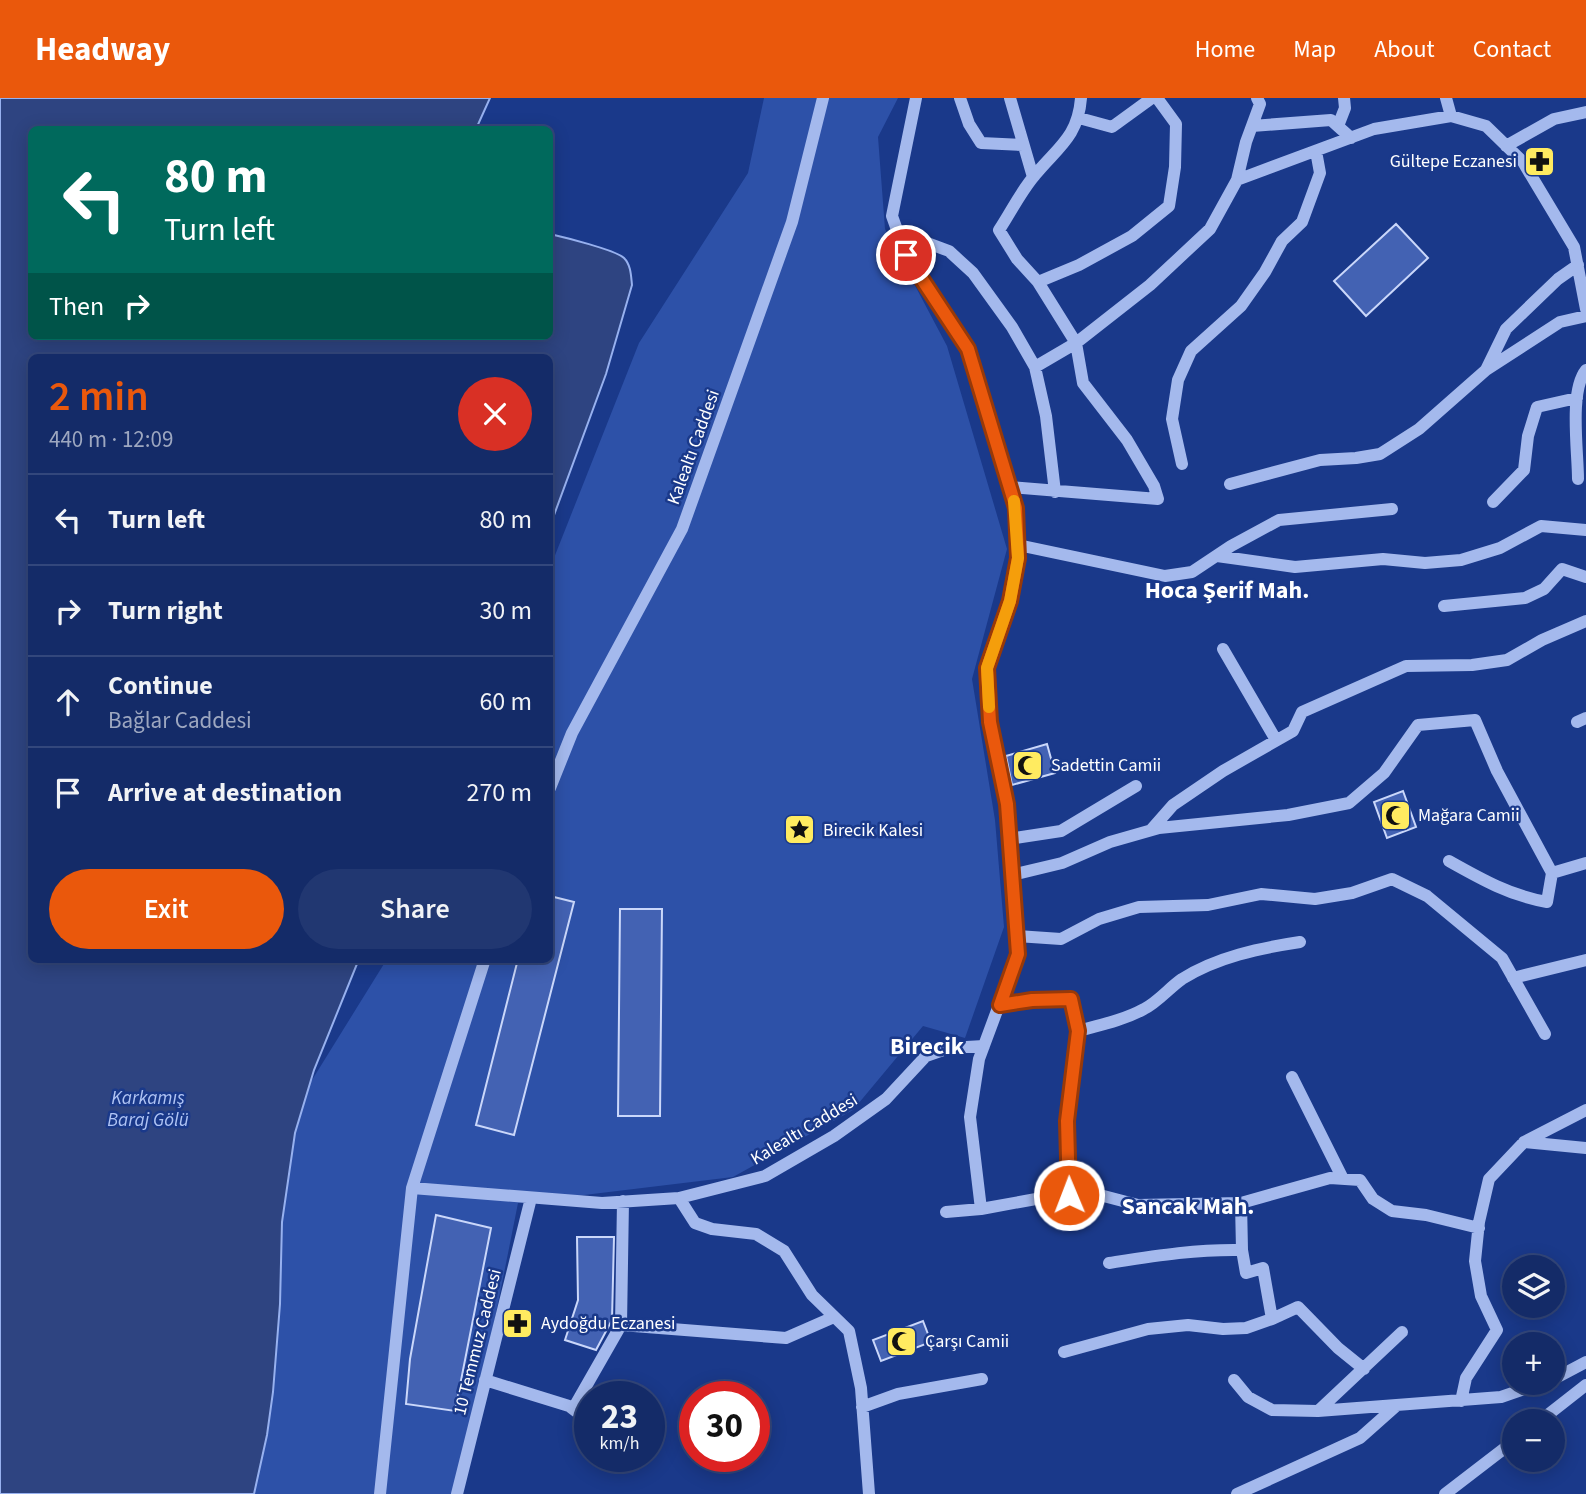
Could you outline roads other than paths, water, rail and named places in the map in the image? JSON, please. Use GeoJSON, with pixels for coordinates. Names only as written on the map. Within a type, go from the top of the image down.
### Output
{"type":"FeatureCollection","features":[{"type":"Feature","properties":{"kind":"street","name":"Kalealtı Caddesi"},"geometry":{"type":"LineString","coordinates":[[553,780],[572,733],[682,529],[792,222],[823,98]]}},
{"type":"Feature","properties":{"kind":"street"},"geometry":{"type":"LineString","coordinates":[[916,98],[892,216],[906,255],[968,349],[1016,508],[1018,558],[1010,601],[987,668],[990,722],[1007,804],[1018,954],[979,1059],[970,1117],[981,1209]]}},
{"type":"Feature","properties":{"kind":"street"},"geometry":{"type":"LineString","coordinates":[[960,98],[969,124],[981,144],[1023,145]]}},
{"type":"Feature","properties":{"kind":"street"},"geometry":{"type":"LineString","coordinates":[[1010,98],[1033,177]]}},
{"type":"Feature","properties":{"kind":"street"},"geometry":{"type":"LineString","coordinates":[[1010,487],[1158,499],[1154,486],[1127,440],[1083,383],[1076,343],[1038,282],[1017,259],[999,230],[1033,177],[1066,141],[1079,118],[1081,98]]}},
{"type":"Feature","properties":{"kind":"street"},"geometry":{"type":"LineString","coordinates":[[1038,282],[1079,265],[1132,236],[1169,205],[1175,167],[1176,124],[1155,98],[1112,127],[1079,118]]}},
{"type":"Feature","properties":{"kind":"street"},"geometry":{"type":"LineString","coordinates":[[1035,367],[1076,343],[1150,285],[1210,229],[1237,180],[1260,104],[1257,98]]}},
{"type":"Feature","properties":{"kind":"street"},"geometry":{"type":"LineString","coordinates":[[1338,126],[1345,108],[1344,98]]}},
{"type":"Feature","properties":{"kind":"street"},"geometry":{"type":"LineString","coordinates":[[1446,98],[1451,116]]}},
{"type":"Feature","properties":{"kind":"street"},"geometry":{"type":"LineString","coordinates":[[1506,146],[1554,119],[1586,112]]}},
{"type":"Feature","properties":{"kind":"street"},"geometry":{"type":"LineString","coordinates":[[1237,180],[1374,129],[1451,116],[1486,126],[1522,162],[1580,245],[1578,265],[1586,309]]}},
{"type":"Feature","properties":{"kind":"street"},"geometry":{"type":"LineString","coordinates":[[1252,127],[1331,120],[1350,138]]}},
{"type":"Feature","properties":{"kind":"street"},"geometry":{"type":"LineString","coordinates":[[1182,464],[1172,419],[1178,380],[1191,351],[1241,306],[1282,241],[1302,222],[1320,173],[1316,151]]}},
{"type":"Feature","properties":{"kind":"street"},"geometry":{"type":"LineString","coordinates":[[898,232],[949,251],[973,273],[1012,327],[1035,367],[1046,416],[1055,492]]}},
{"type":"Feature","properties":{"kind":"street"},"geometry":{"type":"LineString","coordinates":[[1486,370],[1506,329],[1558,279],[1578,265]]}},
{"type":"Feature","properties":{"kind":"street"},"geometry":{"type":"LineString","coordinates":[[1230,484],[1320,460],[1380,454],[1419,429],[1486,370],[1560,322],[1586,316]]}},
{"type":"Feature","properties":{"kind":"street"},"geometry":{"type":"LineString","coordinates":[[1578,479],[1577,398],[1580,377],[1586,370]]}},
{"type":"Feature","properties":{"kind":"street"},"geometry":{"type":"LineString","coordinates":[[1493,502],[1524,470],[1528,436],[1537,407],[1577,398]]}},
{"type":"Feature","properties":{"kind":"street"},"geometry":{"type":"LineString","coordinates":[[1018,545],[1165,576],[1192,572],[1279,520],[1392,509]]}},
{"type":"Feature","properties":{"kind":"street"},"geometry":{"type":"LineString","coordinates":[[1217,556],[1295,567],[1383,559],[1425,563],[1461,560],[1500,548],[1541,527],[1586,530]]}},
{"type":"Feature","properties":{"kind":"street"},"geometry":{"type":"LineString","coordinates":[[1444,606],[1525,598],[1544,589],[1562,569],[1586,577]]}},
{"type":"Feature","properties":{"kind":"street"},"geometry":{"type":"LineString","coordinates":[[1151,830],[1173,806],[1223,771],[1293,731],[1302,712],[1406,666],[1472,665],[1507,660],[1542,640],[1586,621]]}},
{"type":"Feature","properties":{"kind":"street"},"geometry":{"type":"LineString","coordinates":[[1223,649],[1276,740]]}},
{"type":"Feature","properties":{"kind":"street"},"geometry":{"type":"LineString","coordinates":[[1012,875],[1062,863],[1110,842],[1151,830],[1221,820],[1288,815],[1349,803],[1384,773],[1418,725],[1475,720],[1497,771],[1552,873],[1547,902],[1500,889],[1449,861]]}},
{"type":"Feature","properties":{"kind":"street"},"geometry":{"type":"LineString","coordinates":[[1009,839],[1061,831],[1136,786]]}},
{"type":"Feature","properties":{"kind":"street"},"geometry":{"type":"LineString","coordinates":[[1552,873],[1586,863]]}},
{"type":"Feature","properties":{"kind":"street"},"geometry":{"type":"LineString","coordinates":[[1017,936],[1061,939],[1099,919],[1139,907],[1208,905],[1261,894],[1315,900],[1352,893],[1392,879],[1427,896],[1502,958],[1545,1034]]}},
{"type":"Feature","properties":{"kind":"street"},"geometry":{"type":"LineString","coordinates":[[1078,1031],[1146,1009],[1182,979],[1218,961],[1267,947],[1300,942]]}},
{"type":"Feature","properties":{"kind":"street"},"geometry":{"type":"LineString","coordinates":[[1513,978],[1586,960]]}},
{"type":"Feature","properties":{"kind":"street"},"geometry":{"type":"LineString","coordinates":[[380,1494],[412,1188],[484,963]]}},
{"type":"Feature","properties":{"kind":"street"},"geometry":{"type":"LineString","coordinates":[[1000,1005],[1032,1000],[1071,999],[1078,1031],[1067,1121],[1069,1195]]}},
{"type":"Feature","properties":{"kind":"street","name":"Kalealtı Caddesi"},"geometry":{"type":"LineString","coordinates":[[412,1188],[602,1203],[679,1198],[765,1177],[834,1136],[886,1099],[926,1056],[949,1048],[984,1046]]}},
{"type":"Feature","properties":{"kind":"street"},"geometry":{"type":"LineString","coordinates":[[1292,1077],[1343,1179]]}},
{"type":"Feature","properties":{"kind":"street"},"geometry":{"type":"LineString","coordinates":[[1461,1401],[1466,1378],[1497,1330],[1481,1296],[1475,1261],[1489,1179],[1524,1142],[1586,1110]]}},
{"type":"Feature","properties":{"kind":"street"},"geometry":{"type":"LineString","coordinates":[[1524,1142],[1586,1148]]}},
{"type":"Feature","properties":{"kind":"street"},"geometry":{"type":"LineString","coordinates":[[946,1212],[981,1209],[1047,1197],[1096,1194],[1138,1205],[1241,1203],[1330,1178],[1360,1180],[1373,1199],[1392,1211],[1479,1228]]}},
{"type":"Feature","properties":{"kind":"street","name":"10 Temmuz Caddesi"},"geometry":{"type":"LineString","coordinates":[[457,1494],[531,1198]]}},
{"type":"Feature","properties":{"kind":"street"},"geometry":{"type":"LineString","coordinates":[[679,1198],[695,1223],[712,1229],[756,1234],[784,1251],[812,1295],[849,1331],[861,1388],[869,1494]]}},
{"type":"Feature","properties":{"kind":"street"},"geometry":{"type":"LineString","coordinates":[[485,1380],[573,1409],[621,1325],[623,1202]]}},
{"type":"Feature","properties":{"kind":"street"},"geometry":{"type":"LineString","coordinates":[[1241,1203],[1245,1273],[1263,1268],[1272,1320]]}},
{"type":"Feature","properties":{"kind":"street"},"geometry":{"type":"LineString","coordinates":[[1109,1263],[1208,1250],[1242,1251]]}},
{"type":"Feature","properties":{"kind":"street"},"geometry":{"type":"LineString","coordinates":[[1064,1352],[1148,1329],[1188,1325],[1246,1328],[1272,1320],[1298,1307],[1338,1348],[1364,1368]]}},
{"type":"Feature","properties":{"kind":"street"},"geometry":{"type":"LineString","coordinates":[[621,1325],[786,1338],[834,1317]]}},
{"type":"Feature","properties":{"kind":"street"},"geometry":{"type":"LineString","coordinates":[[1318,1411],[1402,1332]]}},
{"type":"Feature","properties":{"kind":"street"},"geometry":{"type":"LineString","coordinates":[[1565,1373],[1586,1362]]}},
{"type":"Feature","properties":{"kind":"street"},"geometry":{"type":"LineString","coordinates":[[862,1407],[898,1394],[982,1378]]}},
{"type":"Feature","properties":{"kind":"street"},"geometry":{"type":"LineString","coordinates":[[1234,1380],[1248,1397],[1272,1410],[1318,1411],[1461,1401],[1507,1395]]}},
{"type":"Feature","properties":{"kind":"street"},"geometry":{"type":"LineString","coordinates":[[1555,1409],[1582,1388],[1586,1404]]}},
{"type":"Feature","properties":{"kind":"street"},"geometry":{"type":"LineString","coordinates":[[1237,1494],[1360,1438],[1395,1406]]}},
{"type":"Feature","properties":{"kind":"street"},"geometry":{"type":"LineString","coordinates":[[1445,1494],[1502,1450]]}},
{"type":"Feature","properties":{"kind":"water","name":"Karkamış Baraj Gölü"},"geometry":{"type":"Polygon","coordinates":[[[0,98],[490,98],[477,126],[28,126],[28,340],[553,340],[553,235],[611,251],[624,258],[632,285],[606,374],[553,518],[553,354],[28,354],[28,963],[357,963],[314,1070],[295,1133],[282,1222],[280,1304],[273,1392],[254,1494],[0,1494],[0,98]]]}},
{"type":"Feature","properties":{"kind":"place","name":"Gültepe Eczanesi"},"geometry":{"type":"Point","coordinates":[1540,161]}},
{"type":"Feature","properties":{"kind":"place","name":"Sadettin Camii"},"geometry":{"type":"Point","coordinates":[1028,765]}},
{"type":"Feature","properties":{"kind":"place","name":"Mağara Camii"},"geometry":{"type":"Point","coordinates":[1395,815]}},
{"type":"Feature","properties":{"kind":"place","name":"Birecik Kalesi"},"geometry":{"type":"Point","coordinates":[800,830]}},
{"type":"Feature","properties":{"kind":"place","name":"Aydoğdu Eczanesi"},"geometry":{"type":"Point","coordinates":[518,1323]}},
{"type":"Feature","properties":{"kind":"place","name":"Çarşı Camii"},"geometry":{"type":"Point","coordinates":[902,1341]}},
{"type":"Feature","properties":{"kind":"district","name":"Hoca Şerif Mah."},"geometry":{"type":"Point","coordinates":[1227,590]}},
{"type":"Feature","properties":{"kind":"district","name":"Birecik"},"geometry":{"type":"Point","coordinates":[927,1046]}},
{"type":"Feature","properties":{"kind":"district","name":"Sancak Mah."},"geometry":{"type":"Point","coordinates":[1188,1206]}}]}
